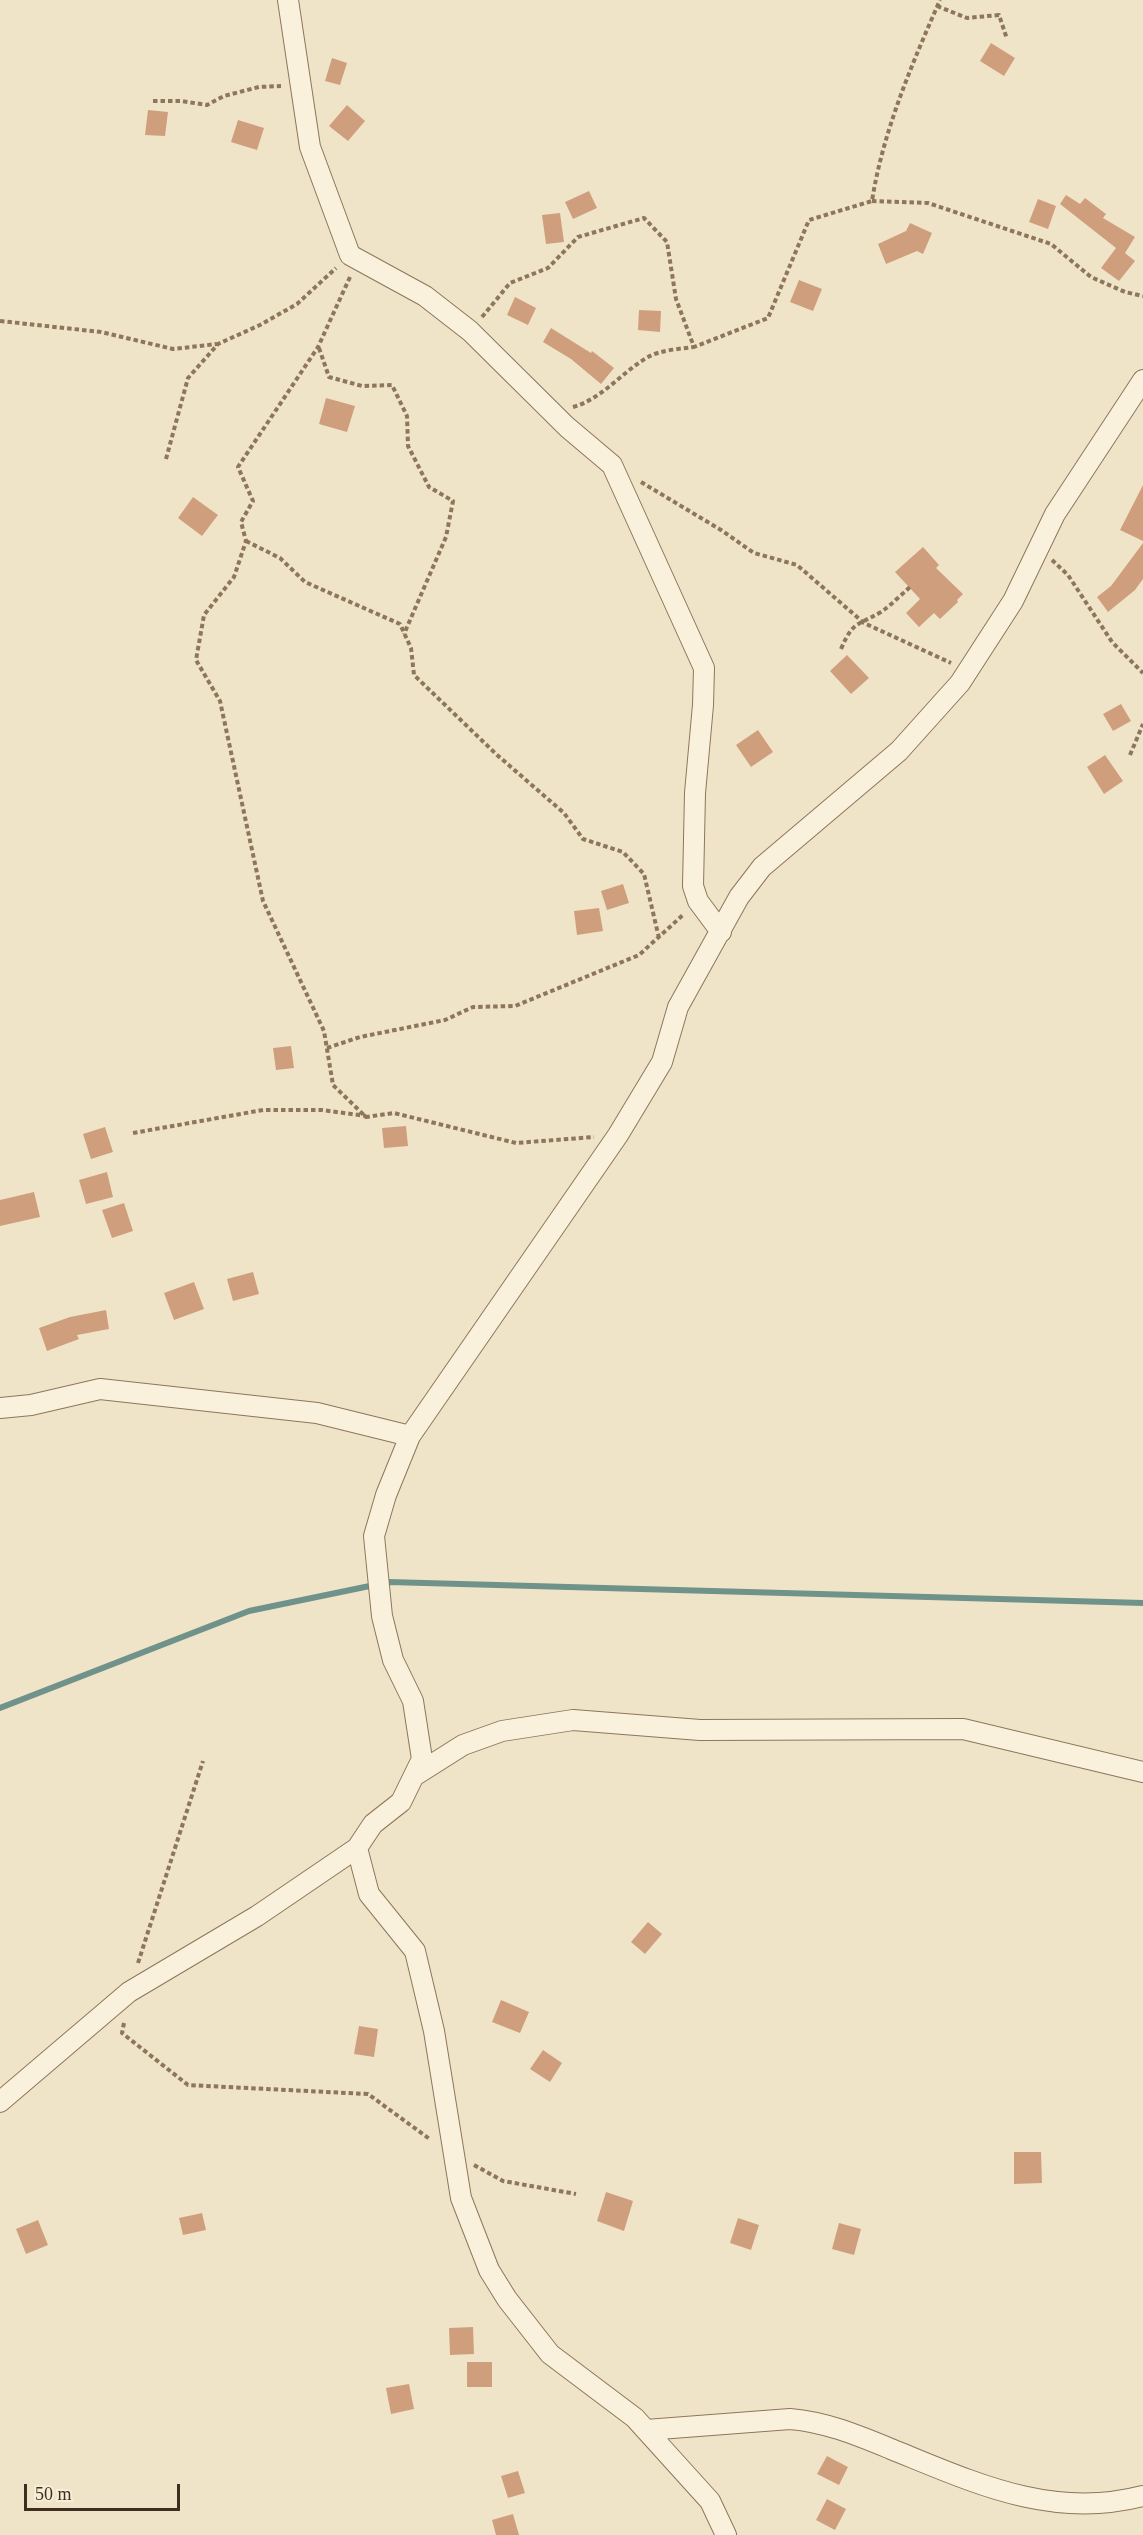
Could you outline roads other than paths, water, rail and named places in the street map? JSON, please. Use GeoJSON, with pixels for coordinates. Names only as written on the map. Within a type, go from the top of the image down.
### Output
{"type":"FeatureCollection","features":[{"type":"Feature","properties":{"kind":"street"},"geometry":{"type":"LineString","coordinates":[[288,0],[310,147],[354,257],[425,296],[470,331],[553,413],[612,465],[704,668],[704,705],[695,793],[693,886],[698,901],[721,932]]}},
{"type":"Feature","properties":{"kind":"street"},"geometry":{"type":"LineString","coordinates":[[0,2102],[129,1992],[257,1916],[357,1848],[373,1824],[401,1802],[422,1759],[413,1701],[393,1660],[381,1616],[374,1536],[386,1495],[410,1436],[618,1135],[662,1062],[678,1006],[739,897],[762,867],[899,751],[960,683],[1013,601],[1055,514],[1143,380]]}},
{"type":"Feature","properties":{"kind":"street"},"geometry":{"type":"LineString","coordinates":[[0,1408],[31,1405],[100,1389],[317,1413],[410,1436]]}},
{"type":"Feature","properties":{"kind":"street"},"geometry":{"type":"LineString","coordinates":[[414,1776],[463,1745],[502,1731],[573,1720],[700,1730],[963,1729],[1143,1772]]}},
{"type":"Feature","properties":{"kind":"street"},"geometry":{"type":"LineString","coordinates":[[357,1848],[369,1894],[415,1951],[434,2031],[461,2198],[489,2270],[507,2299],[550,2354],[635,2418],[710,2501],[726,2535]]}},
{"type":"Feature","properties":{"kind":"street"},"geometry":{"type":"LineString","coordinates":[[646,2430],[790,2420],[812,2421],[848,2431],[992,2490],[1034,2500],[1078,2504],[1143,2496]]}},
{"type":"Feature","properties":{"kind":"waterway"},"geometry":{"type":"LineString","coordinates":[[0,1708],[249,1611],[389,1582],[1143,1603]]}}]}
